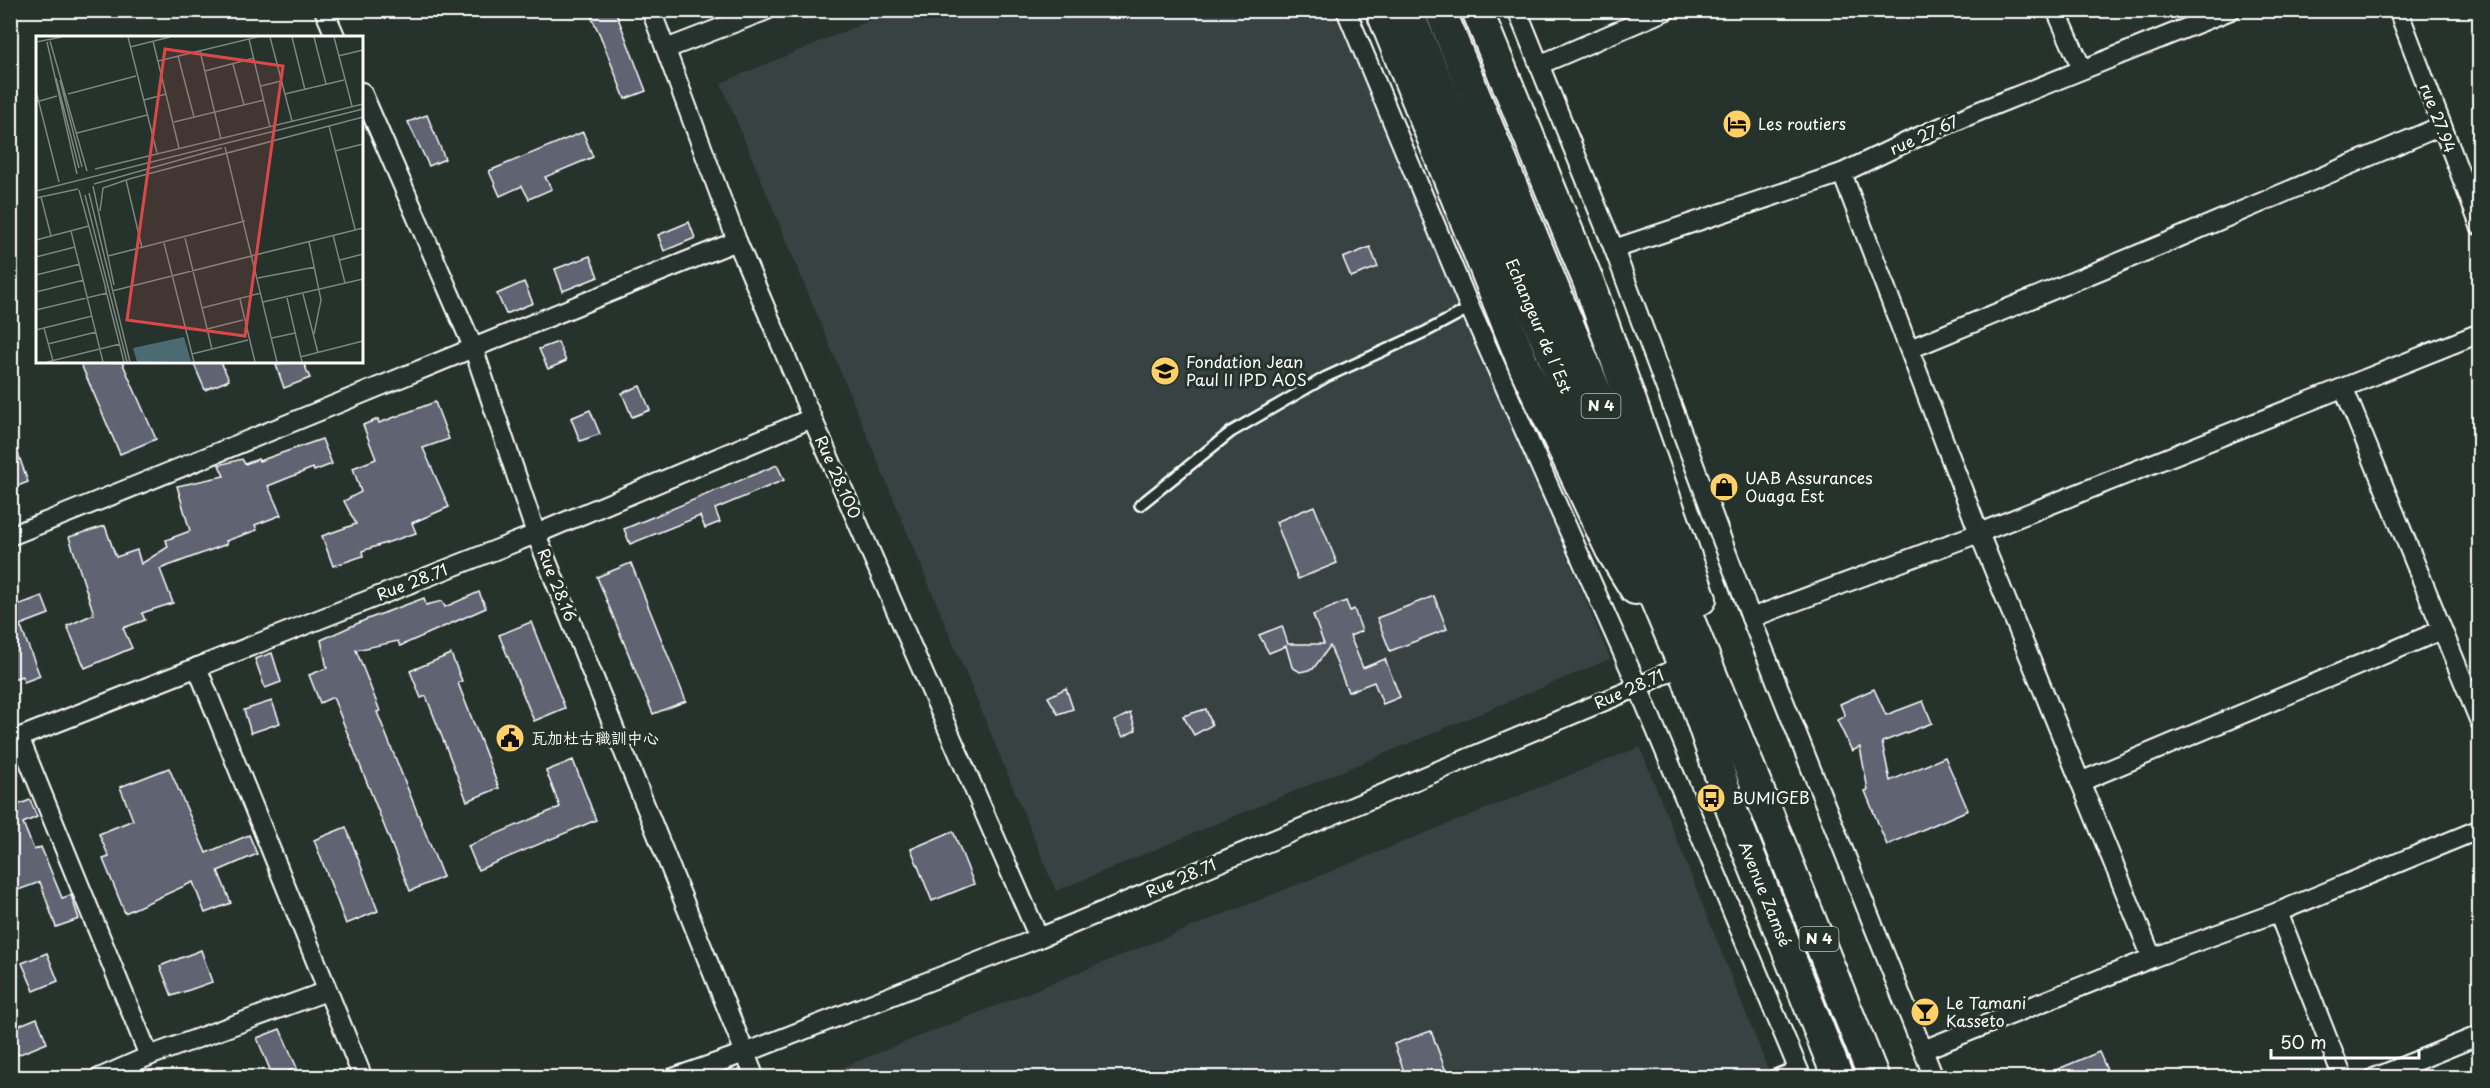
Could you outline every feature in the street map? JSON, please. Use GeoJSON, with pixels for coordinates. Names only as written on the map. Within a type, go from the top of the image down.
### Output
{"type":"FeatureCollection","features":[{"type":"Feature","properties":{"kind":"highway"},"geometry":{"type":"LineString","coordinates":[[1381,10],[1524,366],[1611,550],[1683,665]]}},
{"type":"Feature","properties":{"kind":"highway"},"geometry":{"type":"LineString","coordinates":[[1477,10],[1589,283],[1639,421],[1706,613],[1750,769]]}},
{"type":"Feature","properties":{"kind":"highway","name":"Echangeur de l´Est"},"geometry":{"type":"LineString","coordinates":[[1443,18],[1762,802]]}},
{"type":"Feature","properties":{"kind":"highway","name":"Echangeur de l´Est"},"geometry":{"type":"LineString","coordinates":[[1412,23],[1683,665],[1732,811]]}},
{"type":"Feature","properties":{"kind":"highway","name":"Avenue Zamsé"},"geometry":{"type":"LineString","coordinates":[[1762,802],[1874,1077]]}},
{"type":"Feature","properties":{"kind":"highway","name":"Avenue Zamsé"},"geometry":{"type":"LineString","coordinates":[[1732,811],[1838,1077]]}},
{"type":"Feature","properties":{"kind":"street"},"geometry":{"type":"LineString","coordinates":[[324,10],[335,36]]}},
{"type":"Feature","properties":{"kind":"street","name":"Rue 28.100"},"geometry":{"type":"LineString","coordinates":[[651,10],[737,241],[1039,938]]}},
{"type":"Feature","properties":{"kind":"street"},"geometry":{"type":"LineString","coordinates":[[666,49],[767,10]]}},
{"type":"Feature","properties":{"kind":"street"},"geometry":{"type":"LineString","coordinates":[[1346,10],[1470,308],[1638,687],[1800,1072]]}},
{"type":"Feature","properties":{"kind":"street"},"geometry":{"type":"LineString","coordinates":[[1517,10],[1614,249],[1751,618],[1934,1077]]}},
{"type":"Feature","properties":{"kind":"street"},"geometry":{"type":"LineString","coordinates":[[1539,65],[1667,10]]}},
{"type":"Feature","properties":{"kind":"street"},"geometry":{"type":"LineString","coordinates":[[2056,10],[2082,69]]}},
{"type":"Feature","properties":{"kind":"street","name":"rue 27.67"},"geometry":{"type":"LineString","coordinates":[[1614,249],[1842,174],[1911,140],[2231,10]]}},
{"type":"Feature","properties":{"kind":"street","name":"rue 27.94"},"geometry":{"type":"LineString","coordinates":[[2398,10],[2440,126],[2480,226]]}},
{"type":"Feature","properties":{"kind":"street","name":"Rue 28.16"},"geometry":{"type":"LineString","coordinates":[[363,94],[473,347],[536,534],[755,1077]]}},
{"type":"Feature","properties":{"kind":"street"},"geometry":{"type":"LineString","coordinates":[[1910,349],[2184,236],[2440,126]]}},
{"type":"Feature","properties":{"kind":"street"},"geometry":{"type":"LineString","coordinates":[[1842,174],[1979,533],[2152,958]]}},
{"type":"Feature","properties":{"kind":"street"},"geometry":{"type":"LineString","coordinates":[[10,536],[278,430],[473,347],[737,241]]}},
{"type":"Feature","properties":{"kind":"street"},"geometry":{"type":"LineString","coordinates":[[1751,618],[1979,533],[2480,333]]}},
{"type":"Feature","properties":{"kind":"street"},"geometry":{"type":"LineString","coordinates":[[2344,388],[2480,722]]}},
{"type":"Feature","properties":{"kind":"street","name":"Rue 28.71"},"geometry":{"type":"LineString","coordinates":[[15,739],[536,534],[812,418]]}},
{"type":"Feature","properties":{"kind":"street"},"geometry":{"type":"LineString","coordinates":[[2080,782],[2442,630]]}},
{"type":"Feature","properties":{"kind":"street","name":"Rue 28.71"},"geometry":{"type":"LineString","coordinates":[[673,1077],[745,1053],[1039,938],[1638,687],[1683,665]]}},
{"type":"Feature","properties":{"kind":"street"},"geometry":{"type":"LineString","coordinates":[[197,667],[363,1077]]}},
{"type":"Feature","properties":{"kind":"street"},"geometry":{"type":"LineString","coordinates":[[15,739],[149,1056]]}},
{"type":"Feature","properties":{"kind":"street"},"geometry":{"type":"LineString","coordinates":[[1923,1050],[2152,958],[2278,912],[2480,829]]}},
{"type":"Feature","properties":{"kind":"street"},"geometry":{"type":"LineString","coordinates":[[2278,912],[2343,1077]]}},
{"type":"Feature","properties":{"kind":"street"},"geometry":{"type":"LineString","coordinates":[[99,1077],[149,1056],[327,991]]}},
{"type":"Feature","properties":{"kind":"street"},"geometry":{"type":"LineString","coordinates":[[2374,1077],[2480,1035]]}},
{"type":"Feature","properties":{"kind":"lane"},"geometry":{"type":"LineString","coordinates":[[1140,505],[1231,432],[1326,376],[1427,331],[1470,308]]}},
{"type":"Feature","properties":{"kind":"lane"},"geometry":{"type":"LineString","coordinates":[[1768,1077],[1800,1072]]}},
{"type":"Feature","properties":{"kind":"shaded area","name":"Fondation Jean Paul II IPD AOS"},"geometry":{"type":"Polygon","coordinates":[[[893,11],[1340,11],[1610,659],[1056,891],[721,83],[893,11]]]}},
{"type":"Feature","properties":{"kind":"shaded area"},"geometry":{"type":"Polygon","coordinates":[[[1640,747],[1771,1077],[816,1078],[1640,747]]]}},
{"type":"Feature","properties":{"kind":"building"},"geometry":{"type":"Polygon","coordinates":[[[588,10],[615,10],[646,91],[625,99],[588,10]]]}},
{"type":"Feature","properties":{"kind":"building"},"geometry":{"type":"Polygon","coordinates":[[[427,115],[445,159],[429,166],[408,122],[427,115]]]}},
{"type":"Feature","properties":{"kind":"building"},"geometry":{"type":"Polygon","coordinates":[[[583,132],[593,157],[545,177],[552,189],[529,199],[522,186],[500,196],[489,171],[583,132]]]}},
{"type":"Feature","properties":{"kind":"building"},"geometry":{"type":"Polygon","coordinates":[[[689,222],[695,238],[664,251],[658,235],[689,222]]]}},
{"type":"Feature","properties":{"kind":"building"},"geometry":{"type":"Polygon","coordinates":[[[1370,247],[1378,267],[1351,277],[1343,258],[1370,247]]]}},
{"type":"Feature","properties":{"kind":"building"},"geometry":{"type":"Polygon","coordinates":[[[590,256],[598,277],[563,291],[555,269],[590,256]]]}},
{"type":"Feature","properties":{"kind":"building"},"geometry":{"type":"Polygon","coordinates":[[[524,282],[533,303],[506,314],[497,294],[524,282]]]}},
{"type":"Feature","properties":{"kind":"building"},"geometry":{"type":"Polygon","coordinates":[[[558,342],[566,361],[548,369],[539,349],[558,342]]]}},
{"type":"Feature","properties":{"kind":"building"},"geometry":{"type":"Polygon","coordinates":[[[80,363],[122,363],[156,439],[120,454],[80,363]]]}},
{"type":"Feature","properties":{"kind":"building"},"geometry":{"type":"Polygon","coordinates":[[[193,363],[221,363],[229,380],[205,390],[193,363]]]}},
{"type":"Feature","properties":{"kind":"building"},"geometry":{"type":"Polygon","coordinates":[[[303,363],[310,378],[284,388],[276,365],[303,363]]]}},
{"type":"Feature","properties":{"kind":"building"},"geometry":{"type":"Polygon","coordinates":[[[640,386],[650,410],[632,417],[622,393],[640,386]]]}},
{"type":"Feature","properties":{"kind":"building"},"geometry":{"type":"Polygon","coordinates":[[[435,402],[449,439],[423,448],[449,507],[412,523],[416,533],[362,551],[363,556],[333,566],[322,536],[356,524],[344,501],[361,492],[353,468],[376,459],[363,425],[378,419],[379,423],[435,402]]]}},
{"type":"Feature","properties":{"kind":"building"},"geometry":{"type":"Polygon","coordinates":[[[590,410],[600,434],[580,441],[571,418],[590,410]]]}},
{"type":"Feature","properties":{"kind":"building"},"geometry":{"type":"Polygon","coordinates":[[[13,439],[28,482],[10,489],[10,440],[13,439]]]}},
{"type":"Feature","properties":{"kind":"building"},"geometry":{"type":"Polygon","coordinates":[[[322,439],[332,464],[314,471],[313,468],[268,486],[281,515],[255,525],[257,530],[226,541],[227,544],[160,569],[173,603],[142,613],[145,620],[123,628],[132,648],[85,668],[67,626],[94,614],[69,537],[105,526],[116,557],[137,550],[141,564],[168,547],[166,540],[190,531],[177,486],[224,476],[219,465],[242,459],[245,464],[258,459],[259,461],[322,439]]]}},
{"type":"Feature","properties":{"kind":"building"},"geometry":{"type":"Polygon","coordinates":[[[777,465],[784,480],[715,509],[720,522],[705,528],[700,516],[630,544],[624,529],[777,465]]]}},
{"type":"Feature","properties":{"kind":"building"},"geometry":{"type":"Polygon","coordinates":[[[1314,506],[1337,563],[1298,579],[1276,522],[1314,506]]]}},
{"type":"Feature","properties":{"kind":"building"},"geometry":{"type":"Polygon","coordinates":[[[631,563],[686,701],[653,714],[597,577],[631,563]]]}},
{"type":"Feature","properties":{"kind":"building"},"geometry":{"type":"Polygon","coordinates":[[[479,592],[486,608],[400,646],[398,641],[356,650],[380,711],[377,712],[443,877],[410,891],[333,697],[320,703],[309,675],[327,668],[321,640],[365,620],[424,598],[426,605],[442,601],[445,607],[479,592]]]}},
{"type":"Feature","properties":{"kind":"building"},"geometry":{"type":"Polygon","coordinates":[[[42,596],[49,614],[20,625],[40,676],[24,682],[22,676],[10,680],[10,603],[13,607],[42,596]]]}},
{"type":"Feature","properties":{"kind":"building"},"geometry":{"type":"Polygon","coordinates":[[[1434,596],[1447,629],[1390,651],[1377,618],[1434,596]]]}},
{"type":"Feature","properties":{"kind":"building"},"geometry":{"type":"Polygon","coordinates":[[[1346,601],[1350,611],[1354,609],[1362,631],[1350,636],[1363,668],[1385,659],[1400,697],[1383,704],[1374,682],[1348,692],[1330,646],[1313,669],[1300,672],[1292,667],[1286,646],[1269,653],[1259,635],[1282,626],[1288,644],[1324,644],[1313,615],[1346,601]]]}},
{"type":"Feature","properties":{"kind":"building"},"geometry":{"type":"Polygon","coordinates":[[[531,622],[565,708],[534,721],[499,635],[531,622]]]}},
{"type":"Feature","properties":{"kind":"building"},"geometry":{"type":"Polygon","coordinates":[[[272,653],[281,682],[265,688],[255,659],[272,653]]]}},
{"type":"Feature","properties":{"kind":"building"},"geometry":{"type":"Polygon","coordinates":[[[451,654],[462,681],[458,683],[499,788],[467,801],[426,696],[421,698],[410,671],[451,654]]]}},
{"type":"Feature","properties":{"kind":"building"},"geometry":{"type":"Polygon","coordinates":[[[1066,688],[1073,709],[1058,714],[1048,697],[1066,688]]]}},
{"type":"Feature","properties":{"kind":"building"},"geometry":{"type":"Polygon","coordinates":[[[1874,689],[1886,715],[1923,701],[1932,723],[1882,742],[1890,781],[1945,757],[1968,810],[1887,845],[1865,791],[1868,790],[1860,747],[1852,751],[1837,720],[1845,716],[1840,704],[1874,689]]]}},
{"type":"Feature","properties":{"kind":"building"},"geometry":{"type":"Polygon","coordinates":[[[272,701],[280,723],[251,733],[244,710],[272,701]]]}},
{"type":"Feature","properties":{"kind":"building"},"geometry":{"type":"Polygon","coordinates":[[[1206,709],[1212,725],[1194,735],[1183,716],[1206,709]]]}},
{"type":"Feature","properties":{"kind":"building"},"geometry":{"type":"Polygon","coordinates":[[[1130,713],[1136,730],[1123,737],[1114,721],[1130,713]]]}},
{"type":"Feature","properties":{"kind":"building"},"geometry":{"type":"Polygon","coordinates":[[[573,760],[596,820],[478,870],[468,846],[560,807],[546,771],[573,760]]]}},
{"type":"Feature","properties":{"kind":"building"},"geometry":{"type":"Polygon","coordinates":[[[169,768],[206,853],[249,835],[257,854],[218,871],[231,903],[205,913],[193,882],[125,913],[103,859],[109,857],[99,834],[133,820],[120,787],[169,768]]]}},
{"type":"Feature","properties":{"kind":"building"},"geometry":{"type":"Polygon","coordinates":[[[10,794],[15,806],[30,800],[37,817],[23,823],[34,850],[41,847],[62,898],[71,895],[79,919],[56,927],[40,882],[10,893],[10,794]]]}},
{"type":"Feature","properties":{"kind":"building"},"geometry":{"type":"Polygon","coordinates":[[[346,827],[378,911],[346,924],[314,840],[346,827]]]}},
{"type":"Feature","properties":{"kind":"building"},"geometry":{"type":"Polygon","coordinates":[[[953,831],[974,884],[932,901],[911,849],[953,831]]]}},
{"type":"Feature","properties":{"kind":"building"},"geometry":{"type":"Polygon","coordinates":[[[201,950],[212,982],[172,996],[160,966],[201,950]]]}},
{"type":"Feature","properties":{"kind":"building"},"geometry":{"type":"Polygon","coordinates":[[[47,953],[58,981],[34,991],[22,963],[47,953]]]}},
{"type":"Feature","properties":{"kind":"building"},"geometry":{"type":"Polygon","coordinates":[[[37,1018],[47,1043],[10,1058],[10,1029],[37,1018]]]}},
{"type":"Feature","properties":{"kind":"building"},"geometry":{"type":"Polygon","coordinates":[[[280,1029],[297,1068],[273,1077],[257,1038],[280,1029]]]}},
{"type":"Feature","properties":{"kind":"building"},"geometry":{"type":"Polygon","coordinates":[[[1431,1031],[1448,1077],[1406,1077],[1394,1044],[1431,1031]]]}},
{"type":"Feature","properties":{"kind":"building"},"geometry":{"type":"Polygon","coordinates":[[[2099,1052],[2110,1077],[2039,1077],[2099,1052]]]}},
{"type":"Feature","properties":{"kind":"place","name":"Les routiers"},"geometry":{"type":"Point","coordinates":[1737,124]}},
{"type":"Feature","properties":{"kind":"place","name":"Fondation Jean Paul II IPD AOS"},"geometry":{"type":"Point","coordinates":[1165,371]}},
{"type":"Feature","properties":{"kind":"place","name":"UAB Assurances Ouaga Est"},"geometry":{"type":"Point","coordinates":[1724,487]}},
{"type":"Feature","properties":{"kind":"place","name":"瓦加杜古職訓中心"},"geometry":{"type":"Point","coordinates":[510,738]}},
{"type":"Feature","properties":{"kind":"place","name":"BUMIGEB"},"geometry":{"type":"Point","coordinates":[1711,798]}},
{"type":"Feature","properties":{"kind":"place","name":"Le Tamani Kasseto"},"geometry":{"type":"Point","coordinates":[1925,1012]}}]}
